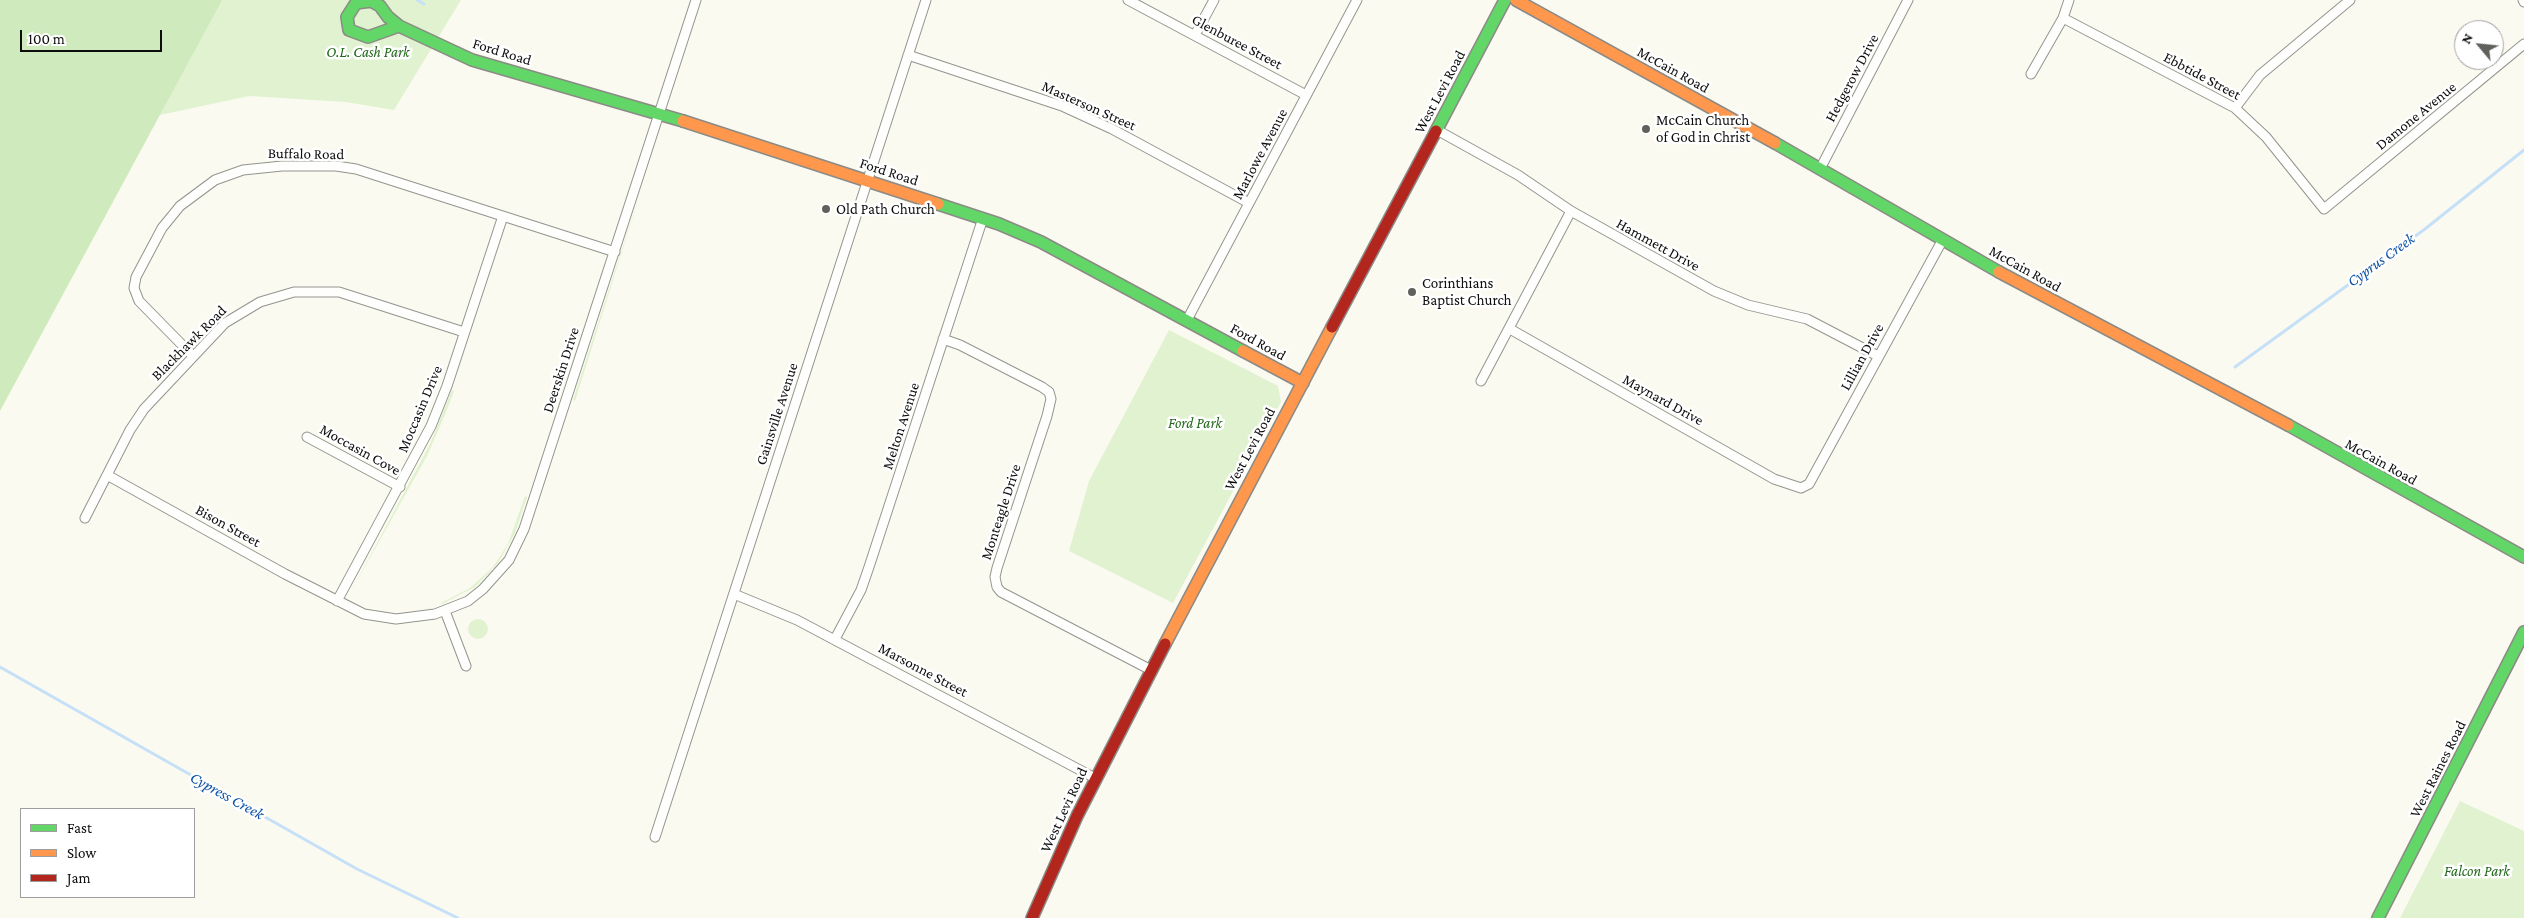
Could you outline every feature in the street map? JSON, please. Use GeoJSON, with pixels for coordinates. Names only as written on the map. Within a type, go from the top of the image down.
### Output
{"type":"FeatureCollection","features":[{"type":"Feature","properties":{"kind":"street","name":"Deerskin Drive"},"geometry":{"type":"LineString","coordinates":[[337,601],[358,612],[384,618],[412,618],[445,611],[468,601],[490,584],[509,560],[517,546],[615,252],[696,0]]}},
{"type":"Feature","properties":{"kind":"street","name":"Gainsville Avenue"},"geometry":{"type":"LineString","coordinates":[[655,837],[926,0]]}},
{"type":"Feature","properties":{"kind":"street","name":"Glenburee Street"},"geometry":{"type":"LineString","coordinates":[[1128,0],[1306,95]]}},
{"type":"Feature","properties":{"kind":"street"},"geometry":{"type":"LineString","coordinates":[[1195,35],[1214,0]]}},
{"type":"Feature","properties":{"kind":"street","name":"Marlowe Avenue"},"geometry":{"type":"LineString","coordinates":[[1187,320],[1357,0]]}},
{"type":"Feature","properties":{"kind":"street","name":"West Levi Road"},"geometry":{"type":"LineString","coordinates":[[1032,918],[1095,778],[1505,0]]}},
{"type":"Feature","properties":{"kind":"street","name":"McCain Road"},"geometry":{"type":"LineString","coordinates":[[1516,0],[1820,169],[1942,241],[2123,339],[2230,393],[2524,556]]}},
{"type":"Feature","properties":{"kind":"street","name":"Hedgerow Drive"},"geometry":{"type":"LineString","coordinates":[[1820,169],[1908,0]]}},
{"type":"Feature","properties":{"kind":"street"},"geometry":{"type":"LineString","coordinates":[[2031,74],[2063,18],[2070,0]]}},
{"type":"Feature","properties":{"kind":"street"},"geometry":{"type":"LineString","coordinates":[[2235,108],[2260,75],[2350,0]]}},
{"type":"Feature","properties":{"kind":"street","name":"Ebbtide Street"},"geometry":{"type":"LineString","coordinates":[[2063,18],[2235,108],[2266,137],[2324,209]]}},
{"type":"Feature","properties":{"kind":"street","name":"Ford Road"},"geometry":{"type":"LineString","coordinates":[[399,26],[442,47],[494,67],[580,89],[659,113],[983,218],[1036,240],[1302,383]]}},
{"type":"Feature","properties":{"kind":"street","name":"Damone Avenue"},"geometry":{"type":"LineString","coordinates":[[2324,209],[2524,44]]}},
{"type":"Feature","properties":{"kind":"street","name":"Masterson Street"},"geometry":{"type":"LineString","coordinates":[[908,55],[1062,106],[1112,129],[1249,203]]}},
{"type":"Feature","properties":{"kind":"street","name":"Hammett Drive"},"geometry":{"type":"LineString","coordinates":[[1437,130],[1518,175],[1570,212],[1719,294],[1748,305],[1814,322],[1878,356]]}},
{"type":"Feature","properties":{"kind":"street","name":"Buffalo Road"},"geometry":{"type":"LineString","coordinates":[[193,356],[146,310],[135,294],[136,277],[167,220],[184,202],[215,180],[235,172],[263,166],[341,167],[363,171],[615,252]]}},
{"type":"Feature","properties":{"kind":"street"},"geometry":{"type":"LineString","coordinates":[[1481,381],[1570,212]]}},
{"type":"Feature","properties":{"kind":"street","name":"Moccasin Drive"},"geometry":{"type":"LineString","coordinates":[[337,601],[400,488],[437,412],[503,216]]}},
{"type":"Feature","properties":{"kind":"street","name":"Melton Avenue"},"geometry":{"type":"LineString","coordinates":[[836,639],[864,580],[983,218]]}},
{"type":"Feature","properties":{"kind":"street","name":"Lillian Drive"},"geometry":{"type":"LineString","coordinates":[[1805,486],[1809,484],[1942,241]]}},
{"type":"Feature","properties":{"kind":"street","name":"Blackhawk Road"},"geometry":{"type":"LineString","coordinates":[[85,518],[138,417],[193,356],[236,315],[263,300],[300,292],[331,291],[352,295],[464,332]]}},
{"type":"Feature","properties":{"kind":"street","name":"Maynard Drive"},"geometry":{"type":"LineString","coordinates":[[1510,329],[1774,479],[1795,487],[1805,486]]}},
{"type":"Feature","properties":{"kind":"street","name":"Monteagle Drive"},"geometry":{"type":"LineString","coordinates":[[943,339],[960,345],[1042,387],[1049,392],[1051,398],[1047,416],[997,568],[995,577],[997,587],[1001,592],[1151,670]]}},
{"type":"Feature","properties":{"kind":"street","name":"Moccasin Cove"},"geometry":{"type":"LineString","coordinates":[[307,437],[400,488]]}},
{"type":"Feature","properties":{"kind":"street","name":"Bison Street"},"geometry":{"type":"LineString","coordinates":[[107,475],[337,601]]}},
{"type":"Feature","properties":{"kind":"street","name":"Marsonne Street"},"geometry":{"type":"LineString","coordinates":[[734,594],[773,608],[836,639],[1095,778]]}},
{"type":"Feature","properties":{"kind":"street"},"geometry":{"type":"LineString","coordinates":[[445,611],[466,666]]}},
{"type":"Feature","properties":{"kind":"street","name":"West Raines Road"},"geometry":{"type":"LineString","coordinates":[[2378,918],[2524,632]]}},
{"type":"Feature","properties":{"kind":"green space"},"geometry":{"type":"Polygon","coordinates":[[[0,0],[222,0],[0,411],[0,0]]]}},
{"type":"Feature","properties":{"kind":"green space","name":"O.L. Cash Park"},"geometry":{"type":"Polygon","coordinates":[[[214,0],[461,0],[394,110],[346,102],[249,96],[160,115],[214,0]]]}},
{"type":"Feature","properties":{"kind":"green space"},"geometry":{"type":"Polygon","coordinates":[[[642,188],[575,401],[573,400],[642,188]]]}},
{"type":"Feature","properties":{"kind":"green space","name":"Ford Park"},"geometry":{"type":"Polygon","coordinates":[[[1169,330],[1278,386],[1281,402],[1173,603],[1069,551],[1089,481],[1169,330]]]}},
{"type":"Feature","properties":{"kind":"green space"},"geometry":{"type":"Polygon","coordinates":[[[452,390],[454,391],[427,456],[352,590],[430,444],[452,390]]]}},
{"type":"Feature","properties":{"kind":"green space"},"geometry":{"type":"Polygon","coordinates":[[[525,496],[527,497],[515,533],[498,563],[475,587],[442,604],[470,588],[493,567],[508,544],[525,496]]]}},
{"type":"Feature","properties":{"kind":"green space"},"geometry":{"type":"Polygon","coordinates":[[[478,619],[485,622],[488,629],[485,636],[478,639],[471,636],[468,629],[471,622],[478,619]]]}},
{"type":"Feature","properties":{"kind":"green space","name":"Falcon Park"},"geometry":{"type":"Polygon","coordinates":[[[2460,801],[2524,831],[2524,918],[2400,918],[2460,801]]]}},
{"type":"Feature","properties":{"kind":"waterway"},"geometry":{"type":"LineString","coordinates":[[417,0],[424,4]]}},
{"type":"Feature","properties":{"kind":"waterway","name":"Cyprus Creek"},"geometry":{"type":"LineString","coordinates":[[2235,367],[2425,229],[2524,150]]}},
{"type":"Feature","properties":{"kind":"waterway","name":"Cypress Creek"},"geometry":{"type":"LineString","coordinates":[[0,667],[357,869],[458,918]]}},
{"type":"Feature","properties":{"kind":"traffic: fast"},"geometry":{"type":"LineString","coordinates":[[1436,131],[1505,0]]}},
{"type":"Feature","properties":{"kind":"traffic: fast"},"geometry":{"type":"LineString","coordinates":[[399,26],[368,37],[349,30],[347,17],[356,3],[371,1],[380,6],[388,17],[399,26],[472,60],[683,121]]}},
{"type":"Feature","properties":{"kind":"traffic: fast"},"geometry":{"type":"LineString","coordinates":[[1775,143],[1999,272]]}},
{"type":"Feature","properties":{"kind":"traffic: fast"},"geometry":{"type":"LineString","coordinates":[[938,204],[999,224],[1041,242],[1243,351]]}},
{"type":"Feature","properties":{"kind":"traffic: fast"},"geometry":{"type":"LineString","coordinates":[[2288,425],[2524,557]]}},
{"type":"Feature","properties":{"kind":"traffic: fast"},"geometry":{"type":"LineString","coordinates":[[2378,918],[2524,632]]}},
{"type":"Feature","properties":{"kind":"traffic: slow"},"geometry":{"type":"LineString","coordinates":[[1516,0],[1775,143]]}},
{"type":"Feature","properties":{"kind":"traffic: slow"},"geometry":{"type":"LineString","coordinates":[[683,121],[938,204]]}},
{"type":"Feature","properties":{"kind":"traffic: slow"},"geometry":{"type":"LineString","coordinates":[[1999,272],[2288,425]]}},
{"type":"Feature","properties":{"kind":"traffic: slow"},"geometry":{"type":"LineString","coordinates":[[1165,644],[1332,327]]}},
{"type":"Feature","properties":{"kind":"traffic: slow"},"geometry":{"type":"LineString","coordinates":[[1243,351],[1303,383]]}},
{"type":"Feature","properties":{"kind":"traffic: jam"},"geometry":{"type":"LineString","coordinates":[[1332,327],[1436,131]]}},
{"type":"Feature","properties":{"kind":"traffic: jam"},"geometry":{"type":"LineString","coordinates":[[1032,918],[1077,816],[1165,644]]}},
{"type":"Feature","properties":{"kind":"place","name":"McCain Church of God in Christ"},"geometry":{"type":"Point","coordinates":[1646,129]}},
{"type":"Feature","properties":{"kind":"place","name":"Old Path Church"},"geometry":{"type":"Point","coordinates":[826,209]}},
{"type":"Feature","properties":{"kind":"place","name":"Corinthians Baptist Church"},"geometry":{"type":"Point","coordinates":[1412,292]}}]}
